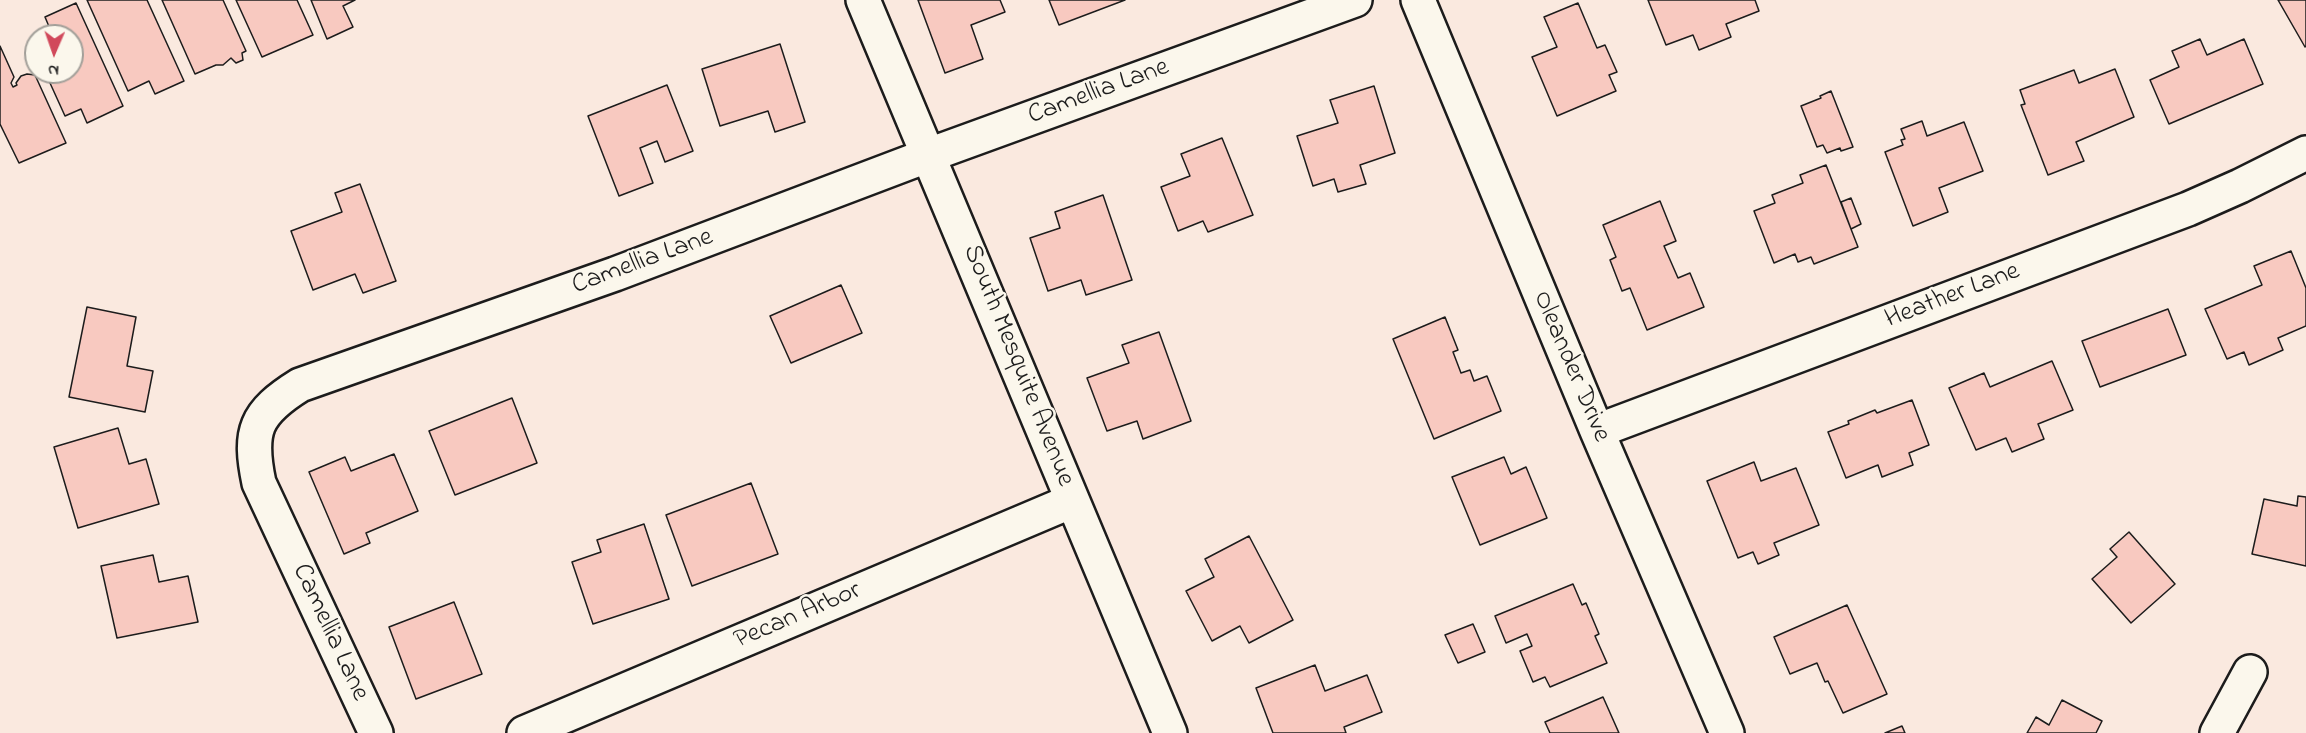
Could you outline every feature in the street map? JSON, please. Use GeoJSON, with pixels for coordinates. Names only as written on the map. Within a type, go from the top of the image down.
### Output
{"type":"FeatureCollection","features":[{"type":"Feature","properties":{"kind":"street","name":"South Mesquite Avenue"},"geometry":{"type":"LineString","coordinates":[[863,0],[1170,733]]}},
{"type":"Feature","properties":{"kind":"street","name":"Camellia Lane"},"geometry":{"type":"LineString","coordinates":[[376,733],[259,483],[254,447],[256,427],[266,410],[280,397],[300,385],[615,274],[929,155],[1355,0]]}},
{"type":"Feature","properties":{"kind":"street","name":"Oleander Drive"},"geometry":{"type":"LineString","coordinates":[[1418,0],[1596,431],[1727,733]]}},
{"type":"Feature","properties":{"kind":"street","name":"Heather Lane"},"geometry":{"type":"LineString","coordinates":[[1596,431],[2188,208],[2240,186],[2306,153]]}},
{"type":"Feature","properties":{"kind":"street","name":"Pecan Arbor"},"geometry":{"type":"LineString","coordinates":[[524,733],[1072,501]]}},
{"type":"Feature","properties":{"kind":"street"},"geometry":{"type":"LineString","coordinates":[[2217,733],[2250,672]]}},
{"type":"Feature","properties":{"kind":"building"},"geometry":{"type":"Polygon","coordinates":[[[87,0],[147,0],[184,81],[155,94],[149,81],[128,91],[87,0]]]}},
{"type":"Feature","properties":{"kind":"building"},"geometry":{"type":"Polygon","coordinates":[[[162,0],[223,0],[246,51],[242,53],[243,60],[236,63],[231,58],[223,65],[216,65],[195,74],[162,0]]]}},
{"type":"Feature","properties":{"kind":"building"},"geometry":{"type":"Polygon","coordinates":[[[236,0],[297,0],[313,35],[262,57],[236,0]]]}},
{"type":"Feature","properties":{"kind":"building"},"geometry":{"type":"Polygon","coordinates":[[[311,0],[355,0],[343,6],[353,27],[327,39],[311,0]]]}},
{"type":"Feature","properties":{"kind":"building"},"geometry":{"type":"Polygon","coordinates":[[[918,0],[1000,0],[1005,12],[971,25],[983,59],[945,73],[918,0]]]}},
{"type":"Feature","properties":{"kind":"building"},"geometry":{"type":"Polygon","coordinates":[[[1049,0],[1125,0],[1059,25],[1049,0]]]}},
{"type":"Feature","properties":{"kind":"building"},"geometry":{"type":"Polygon","coordinates":[[[1648,0],[1755,0],[1759,11],[1726,24],[1731,37],[1699,50],[1693,35],[1666,45],[1648,0]]]}},
{"type":"Feature","properties":{"kind":"building"},"geometry":{"type":"Polygon","coordinates":[[[2278,0],[2306,0],[2305,47],[2278,0]]]}},
{"type":"Feature","properties":{"kind":"building"},"geometry":{"type":"Polygon","coordinates":[[[76,3],[123,106],[87,123],[81,109],[65,116],[50,84],[84,84],[84,24],[48,24],[45,17],[76,3]]]}},
{"type":"Feature","properties":{"kind":"building"},"geometry":{"type":"Polygon","coordinates":[[[1578,3],[1597,48],[1605,45],[1617,72],[1609,75],[1616,91],[1557,116],[1532,57],[1557,47],[1544,17],[1578,3]]]}},
{"type":"Feature","properties":{"kind":"building"},"geometry":{"type":"Polygon","coordinates":[[[2200,39],[2207,55],[2244,39],[2263,84],[2169,124],[2150,80],[2179,67],[2172,51],[2200,39]]]}},
{"type":"Feature","properties":{"kind":"building"},"geometry":{"type":"Polygon","coordinates":[[[780,44],[805,122],[775,132],[768,111],[720,126],[702,69],[780,44]]]}},
{"type":"Feature","properties":{"kind":"building"},"geometry":{"type":"Polygon","coordinates":[[[0,46],[14,77],[11,83],[13,87],[24,75],[24,84],[39,84],[66,143],[19,163],[0,124],[0,46]]]}},
{"type":"Feature","properties":{"kind":"building"},"geometry":{"type":"Polygon","coordinates":[[[2115,69],[2134,117],[2076,142],[2084,161],[2048,175],[2021,105],[2025,104],[2020,90],[2074,70],[2079,83],[2115,69]]]}},
{"type":"Feature","properties":{"kind":"building"},"geometry":{"type":"Polygon","coordinates":[[[667,85],[693,151],[665,162],[657,141],[640,148],[653,183],[619,196],[588,116],[667,85]]]}},
{"type":"Feature","properties":{"kind":"building"},"geometry":{"type":"Polygon","coordinates":[[[1374,86],[1395,153],[1360,165],[1366,184],[1338,192],[1334,179],[1313,186],[1297,136],[1338,123],[1330,100],[1374,86]]]}},
{"type":"Feature","properties":{"kind":"building"},"geometry":{"type":"Polygon","coordinates":[[[1831,91],[1853,147],[1841,151],[1840,148],[1827,153],[1823,145],[1817,147],[1801,106],[1831,91]]]}},
{"type":"Feature","properties":{"kind":"building"},"geometry":{"type":"Polygon","coordinates":[[[1922,121],[1927,136],[1964,122],[1983,171],[1939,188],[1948,212],[1913,226],[1885,152],[1903,145],[1901,140],[1905,139],[1901,129],[1922,121]]]}},
{"type":"Feature","properties":{"kind":"building"},"geometry":{"type":"Polygon","coordinates":[[[1222,138],[1253,215],[1208,232],[1203,221],[1178,231],[1161,187],[1190,176],[1181,154],[1222,138]]]}},
{"type":"Feature","properties":{"kind":"building"},"geometry":{"type":"Polygon","coordinates":[[[1826,165],[1858,247],[1814,264],[1811,257],[1798,262],[1795,254],[1774,263],[1754,211],[1775,203],[1772,195],[1803,183],[1800,175],[1826,165]]]}},
{"type":"Feature","properties":{"kind":"building"},"geometry":{"type":"Polygon","coordinates":[[[360,184],[396,281],[363,293],[355,274],[313,290],[291,231],[342,212],[335,193],[360,184]]]}},
{"type":"Feature","properties":{"kind":"building"},"geometry":{"type":"Polygon","coordinates":[[[1103,195],[1132,280],[1086,295],[1081,280],[1048,291],[1030,238],[1060,228],[1055,212],[1103,195]]]}},
{"type":"Feature","properties":{"kind":"building"},"geometry":{"type":"Polygon","coordinates":[[[1851,198],[1861,224],[1851,229],[1841,202],[1851,198]]]}},
{"type":"Feature","properties":{"kind":"building"},"geometry":{"type":"Polygon","coordinates":[[[1660,201],[1676,241],[1664,246],[1678,278],[1690,273],[1704,307],[1647,330],[1630,288],[1622,291],[1610,260],[1616,257],[1603,225],[1660,201]]]}},
{"type":"Feature","properties":{"kind":"building"},"geometry":{"type":"Polygon","coordinates":[[[2291,251],[2306,288],[2306,326],[2278,338],[2283,350],[2249,365],[2244,352],[2227,359],[2205,309],[2262,285],[2254,266],[2291,251]]]}},
{"type":"Feature","properties":{"kind":"building"},"geometry":{"type":"Polygon","coordinates":[[[841,285],[862,333],[791,363],[770,316],[841,285]]]}},
{"type":"Feature","properties":{"kind":"building"},"geometry":{"type":"Polygon","coordinates":[[[87,307],[136,317],[127,366],[153,371],[145,412],[69,397],[87,307]]]}},
{"type":"Feature","properties":{"kind":"building"},"geometry":{"type":"Polygon","coordinates":[[[2168,309],[2186,355],[2100,387],[2082,341],[2168,309]]]}},
{"type":"Feature","properties":{"kind":"building"},"geometry":{"type":"Polygon","coordinates":[[[1445,317],[1458,350],[1453,352],[1461,373],[1470,370],[1474,381],[1487,376],[1501,411],[1434,439],[1393,339],[1445,317]]]}},
{"type":"Feature","properties":{"kind":"building"},"geometry":{"type":"Polygon","coordinates":[[[1159,332],[1191,421],[1143,439],[1137,421],[1107,431],[1087,378],[1129,363],[1122,345],[1159,332]]]}},
{"type":"Feature","properties":{"kind":"building"},"geometry":{"type":"Polygon","coordinates":[[[2052,361],[2073,410],[2038,424],[2044,439],[2012,452],[2006,438],[1976,450],[1949,388],[1984,373],[1990,387],[2052,361]]]}},
{"type":"Feature","properties":{"kind":"building"},"geometry":{"type":"Polygon","coordinates":[[[512,398],[537,463],[455,495],[429,431],[512,398]]]}},
{"type":"Feature","properties":{"kind":"building"},"geometry":{"type":"Polygon","coordinates":[[[1912,400],[1929,445],[1909,453],[1913,465],[1882,477],[1878,465],[1846,478],[1828,432],[1875,410],[1877,413],[1912,400]]]}},
{"type":"Feature","properties":{"kind":"building"},"geometry":{"type":"Polygon","coordinates":[[[118,428],[129,464],[146,459],[159,504],[78,528],[54,447],[118,428]]]}},
{"type":"Feature","properties":{"kind":"building"},"geometry":{"type":"Polygon","coordinates":[[[394,454],[418,511],[366,533],[370,543],[344,554],[309,472],[345,457],[351,471],[394,454]]]}},
{"type":"Feature","properties":{"kind":"building"},"geometry":{"type":"Polygon","coordinates":[[[1504,457],[1511,474],[1526,467],[1547,518],[1480,545],[1452,477],[1504,457]]]}},
{"type":"Feature","properties":{"kind":"building"},"geometry":{"type":"Polygon","coordinates":[[[1754,462],[1761,481],[1796,468],[1819,525],[1774,543],[1779,555],[1758,564],[1753,552],[1738,558],[1707,481],[1754,462]]]}},
{"type":"Feature","properties":{"kind":"building"},"geometry":{"type":"Polygon","coordinates":[[[751,483],[778,554],[692,586],[666,515],[751,483]]]}},
{"type":"Feature","properties":{"kind":"building"},"geometry":{"type":"Polygon","coordinates":[[[2298,496],[2306,497],[2306,566],[2252,554],[2264,499],[2297,506],[2298,496]]]}},
{"type":"Feature","properties":{"kind":"building"},"geometry":{"type":"Polygon","coordinates":[[[644,524],[669,599],[593,624],[572,562],[601,552],[597,540],[644,524]]]}},
{"type":"Feature","properties":{"kind":"building"},"geometry":{"type":"Polygon","coordinates":[[[2129,532],[2175,584],[2131,623],[2092,579],[2117,557],[2110,549],[2129,532]]]}},
{"type":"Feature","properties":{"kind":"building"},"geometry":{"type":"Polygon","coordinates":[[[1249,536],[1293,620],[1249,643],[1240,626],[1212,641],[1186,591],[1214,577],[1205,559],[1249,536]]]}},
{"type":"Feature","properties":{"kind":"building"},"geometry":{"type":"Polygon","coordinates":[[[153,555],[159,582],[188,576],[198,622],[117,638],[101,566],[153,555]]]}},
{"type":"Feature","properties":{"kind":"building"},"geometry":{"type":"Polygon","coordinates":[[[1573,584],[1582,605],[1586,603],[1599,634],[1595,636],[1607,663],[1550,687],[1545,677],[1533,682],[1520,651],[1532,646],[1527,634],[1506,643],[1495,616],[1573,584]]]}},
{"type":"Feature","properties":{"kind":"building"},"geometry":{"type":"Polygon","coordinates":[[[454,602],[482,674],[416,699],[389,627],[454,602]]]}},
{"type":"Feature","properties":{"kind":"building"},"geometry":{"type":"Polygon","coordinates":[[[1847,605],[1887,694],[1843,713],[1817,663],[1790,674],[1774,637],[1847,605]]]}},
{"type":"Feature","properties":{"kind":"building"},"geometry":{"type":"Polygon","coordinates":[[[1473,624],[1485,652],[1458,663],[1445,635],[1473,624]]]}},
{"type":"Feature","properties":{"kind":"building"},"geometry":{"type":"Polygon","coordinates":[[[1315,665],[1325,691],[1367,675],[1382,712],[1344,727],[1346,733],[1273,733],[1256,688],[1315,665]]]}},
{"type":"Feature","properties":{"kind":"building"},"geometry":{"type":"Polygon","coordinates":[[[1603,697],[1619,733],[1550,733],[1545,722],[1603,697]]]}},
{"type":"Feature","properties":{"kind":"building"},"geometry":{"type":"Polygon","coordinates":[[[2062,700],[2102,721],[2096,733],[2027,733],[2036,717],[2049,725],[2062,700]]]}},
{"type":"Feature","properties":{"kind":"building"},"geometry":{"type":"Polygon","coordinates":[[[1902,726],[1905,733],[1885,733],[1902,726]]]}}]}
